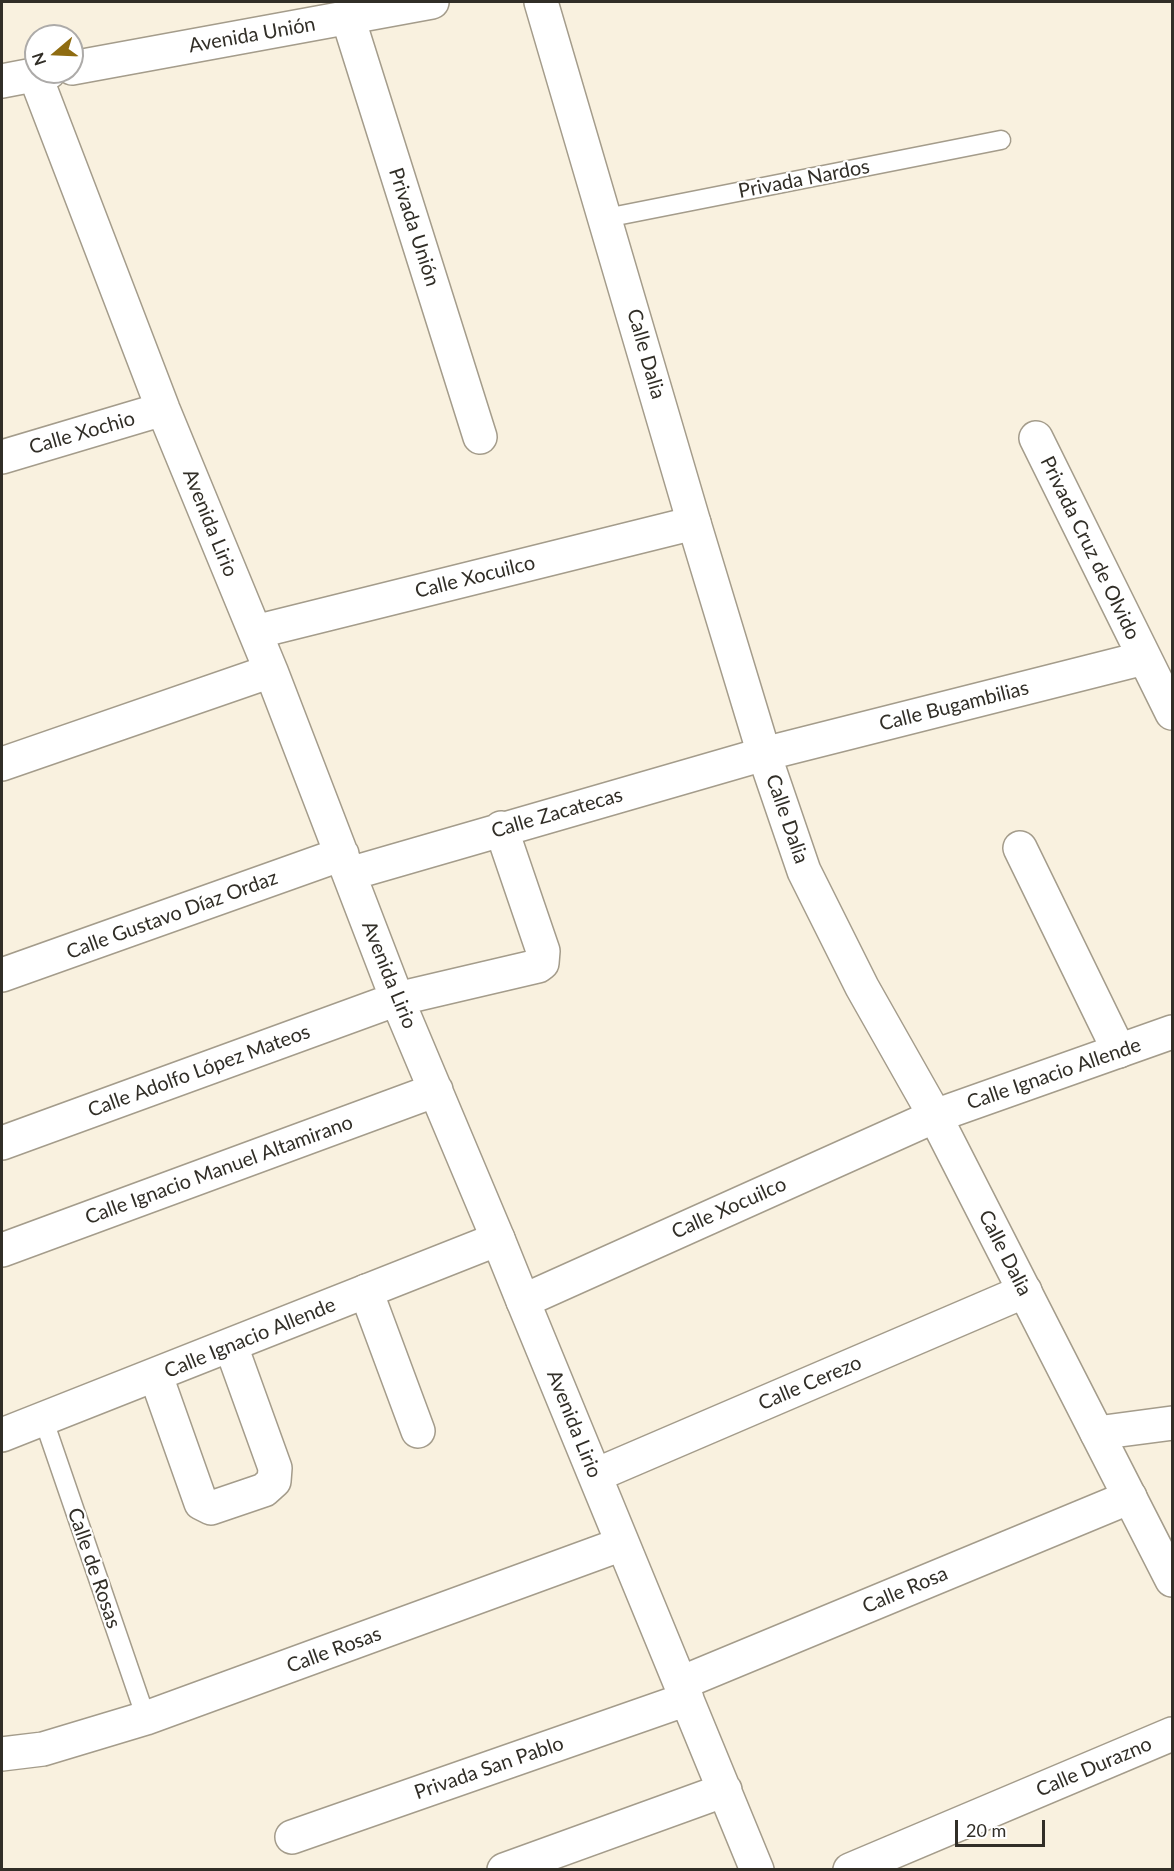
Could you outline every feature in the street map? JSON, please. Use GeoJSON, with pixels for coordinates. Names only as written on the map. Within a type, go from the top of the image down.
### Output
{"type":"FeatureCollection","features":[{"type":"Feature","properties":{"kind":"street","name":"Avenida Unión"},"geometry":{"type":"LineString","coordinates":[[84,66],[432,2]]}},
{"type":"Feature","properties":{"kind":"street","name":"Calle Dalia"},"geometry":{"type":"LineString","coordinates":[[541,2],[694,523],[764,753],[804,871],[862,987],[935,1116],[1173,1580]]}},
{"type":"Feature","properties":{"kind":"street","name":"Privada Unión"},"geometry":{"type":"LineString","coordinates":[[348,18],[480,437]]}},
{"type":"Feature","properties":{"kind":"street"},"geometry":{"type":"LineString","coordinates":[[2,81],[24,77]]}},
{"type":"Feature","properties":{"kind":"street","name":"Avenida Lirio"},"geometry":{"type":"LineString","coordinates":[[46,84],[163,409],[271,671],[397,999],[596,1475],[622,1544],[757,1869]]}},
{"type":"Feature","properties":{"kind":"street","name":"Calle Xochio"},"geometry":{"type":"LineString","coordinates":[[2,457],[163,409]]}},
{"type":"Feature","properties":{"kind":"street","name":"Privada Cruz de Olvido"},"geometry":{"type":"LineString","coordinates":[[1036,438],[1173,713]]}},
{"type":"Feature","properties":{"kind":"street","name":"Calle Xocuilco"},"geometry":{"type":"LineString","coordinates":[[255,632],[694,523]]}},
{"type":"Feature","properties":{"kind":"street","name":"Calle Bugambilias"},"geometry":{"type":"LineString","coordinates":[[764,753],[1144,658]]}},
{"type":"Feature","properties":{"kind":"street"},"geometry":{"type":"LineString","coordinates":[[2,764],[271,671]]}},
{"type":"Feature","properties":{"kind":"street","name":"Calle Zacatecas"},"geometry":{"type":"LineString","coordinates":[[345,864],[501,828],[764,753]]}},
{"type":"Feature","properties":{"kind":"street","name":"Calle Adolfo López Mateos"},"geometry":{"type":"LineString","coordinates":[[2,1143],[397,999],[532,969],[542,963],[543,951],[501,828]]}},
{"type":"Feature","properties":{"kind":"street"},"geometry":{"type":"LineString","coordinates":[[1020,848],[1119,1051]]}},
{"type":"Feature","properties":{"kind":"street","name":"Calle Gustavo Díaz Ordaz"},"geometry":{"type":"LineString","coordinates":[[2,975],[345,864]]}},
{"type":"Feature","properties":{"kind":"street","name":"Calle Ignacio Allende"},"geometry":{"type":"LineString","coordinates":[[935,1116],[1173,1032]]}},
{"type":"Feature","properties":{"kind":"street","name":"Calle Ignacio Manuel Altamirano"},"geometry":{"type":"LineString","coordinates":[[2,1250],[436,1090]]}},
{"type":"Feature","properties":{"kind":"street","name":"Calle Xocuilco"},"geometry":{"type":"LineString","coordinates":[[523,1301],[935,1116]]}},
{"type":"Feature","properties":{"kind":"street","name":"Calle Ignacio Allende"},"geometry":{"type":"LineString","coordinates":[[2,1435],[498,1239]]}},
{"type":"Feature","properties":{"kind":"street"},"geometry":{"type":"LineString","coordinates":[[366,1291],[418,1431]]}},
{"type":"Feature","properties":{"kind":"street","name":"Calle Cerezo"},"geometry":{"type":"LineString","coordinates":[[596,1475],[1024,1291]]}},
{"type":"Feature","properties":{"kind":"street"},"geometry":{"type":"LineString","coordinates":[[156,1376],[201,1503],[211,1508],[264,1490],[274,1481],[275,1468],[231,1346]]}},
{"type":"Feature","properties":{"kind":"street"},"geometry":{"type":"LineString","coordinates":[[1097,1433],[1173,1423]]}},
{"type":"Feature","properties":{"kind":"street","name":"Calle Rosa"},"geometry":{"type":"LineString","coordinates":[[684,1691],[1130,1497]]}},
{"type":"Feature","properties":{"kind":"street","name":"Calle Rosas"},"geometry":{"type":"LineString","coordinates":[[2,1754],[43,1749],[146,1718],[622,1544]]}},
{"type":"Feature","properties":{"kind":"street","name":"Privada San Pablo"},"geometry":{"type":"LineString","coordinates":[[292,1837],[684,1691]]}},
{"type":"Feature","properties":{"kind":"street","name":"Calle Durazno"},"geometry":{"type":"LineString","coordinates":[[850,1869],[1173,1734]]}},
{"type":"Feature","properties":{"kind":"street"},"geometry":{"type":"LineString","coordinates":[[504,1869],[725,1790]]}},
{"type":"Feature","properties":{"kind":"lane","name":"Privada Nardos"},"geometry":{"type":"LineString","coordinates":[[606,218],[1001,140]]}},
{"type":"Feature","properties":{"kind":"lane","name":"Calle de Rosas"},"geometry":{"type":"LineString","coordinates":[[43,1418],[146,1718]]}}]}
